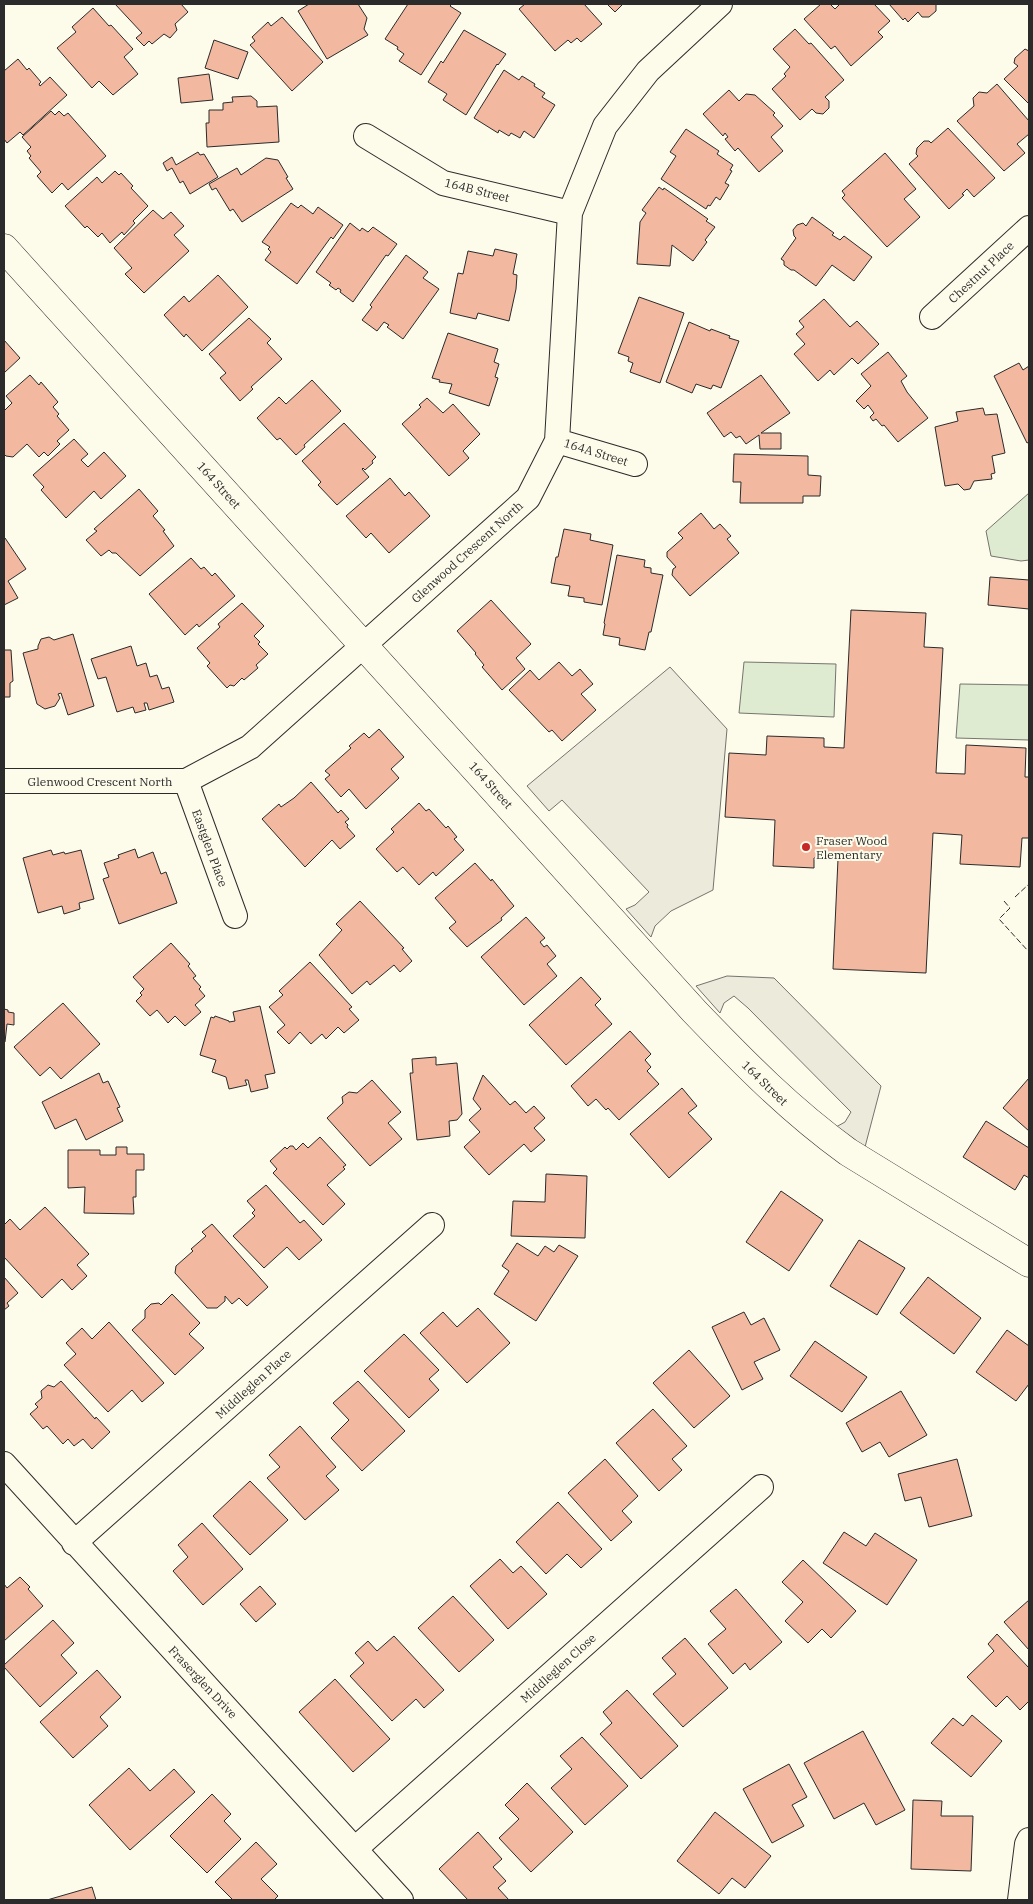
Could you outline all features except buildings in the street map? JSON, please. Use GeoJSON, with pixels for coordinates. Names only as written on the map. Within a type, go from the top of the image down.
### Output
{"type":"FeatureCollection","features":[{"type":"Feature","properties":{"kind":"street","name":"Glenwood Crescent North"},"geometry":{"type":"LineString","coordinates":[[4,781],[186,781],[250,746],[528,498],[557,440],[570,213],[605,126],[648,71],[720,4]]}},
{"type":"Feature","properties":{"kind":"street","name":"164B Street"},"geometry":{"type":"LineString","coordinates":[[366,136],[443,183],[570,213]]}},
{"type":"Feature","properties":{"kind":"street","name":"Chestnut Place"},"geometry":{"type":"LineString","coordinates":[[932,317],[1029,228]]}},
{"type":"Feature","properties":{"kind":"street","name":"164 Street"},"geometry":{"type":"LineString","coordinates":[[4,248],[694,1011],[769,1088],[822,1133],[848,1152],[1029,1262]]}},
{"type":"Feature","properties":{"kind":"street","name":"164A Street"},"geometry":{"type":"LineString","coordinates":[[557,440],[635,464]]}},
{"type":"Feature","properties":{"kind":"street","name":"Eastglen Place"},"geometry":{"type":"LineString","coordinates":[[186,781],[234,916]]}},
{"type":"Feature","properties":{"kind":"street","name":"Middleglen Place"},"geometry":{"type":"LineString","coordinates":[[74,1542],[432,1225]]}},
{"type":"Feature","properties":{"kind":"street","name":"Fraserglen Drive"},"geometry":{"type":"LineString","coordinates":[[4,1464],[401,1900]]}},
{"type":"Feature","properties":{"kind":"street","name":"Middleglen Close"},"geometry":{"type":"LineString","coordinates":[[355,1849],[761,1487]]}},
{"type":"Feature","properties":{"kind":"street"},"geometry":{"type":"LineString","coordinates":[[1020,1900],[1029,1840]]}},
{"type":"Feature","properties":{"kind":"green space"},"geometry":{"type":"Polygon","coordinates":[[[1029,493],[1029,560],[1021,561],[991,556],[986,531],[1029,493]]]}},
{"type":"Feature","properties":{"kind":"green space"},"geometry":{"type":"Polygon","coordinates":[[[744,662],[836,664],[834,717],[739,713],[744,662]]]}},
{"type":"Feature","properties":{"kind":"green space"},"geometry":{"type":"Polygon","coordinates":[[[960,684],[1029,685],[1029,740],[956,738],[960,684]]]}},
{"type":"Feature","properties":{"kind":"shaded area"},"geometry":{"type":"Polygon","coordinates":[[[670,667],[727,729],[713,890],[671,911],[655,926],[651,937],[626,909],[635,905],[649,892],[562,800],[549,811],[527,786],[670,667]]]}},
{"type":"Feature","properties":{"kind":"shaded area"},"geometry":{"type":"Polygon","coordinates":[[[727,976],[774,978],[881,1086],[865,1147],[836,1127],[845,1122],[851,1112],[748,1008],[734,996],[724,1003],[720,1013],[696,986],[727,976]]]}},
{"type":"Feature","properties":{"kind":"fence"},"geometry":{"type":"LineString","coordinates":[[1015,897],[1029,884]]}},
{"type":"Feature","properties":{"kind":"fence"},"geometry":{"type":"LineString","coordinates":[[1004,901],[1010,908],[999,919],[1029,952]]}},
{"type":"Feature","properties":{"kind":"place","name":"Fraser Wood Elementary"},"geometry":{"type":"Point","coordinates":[806,847]}}]}
